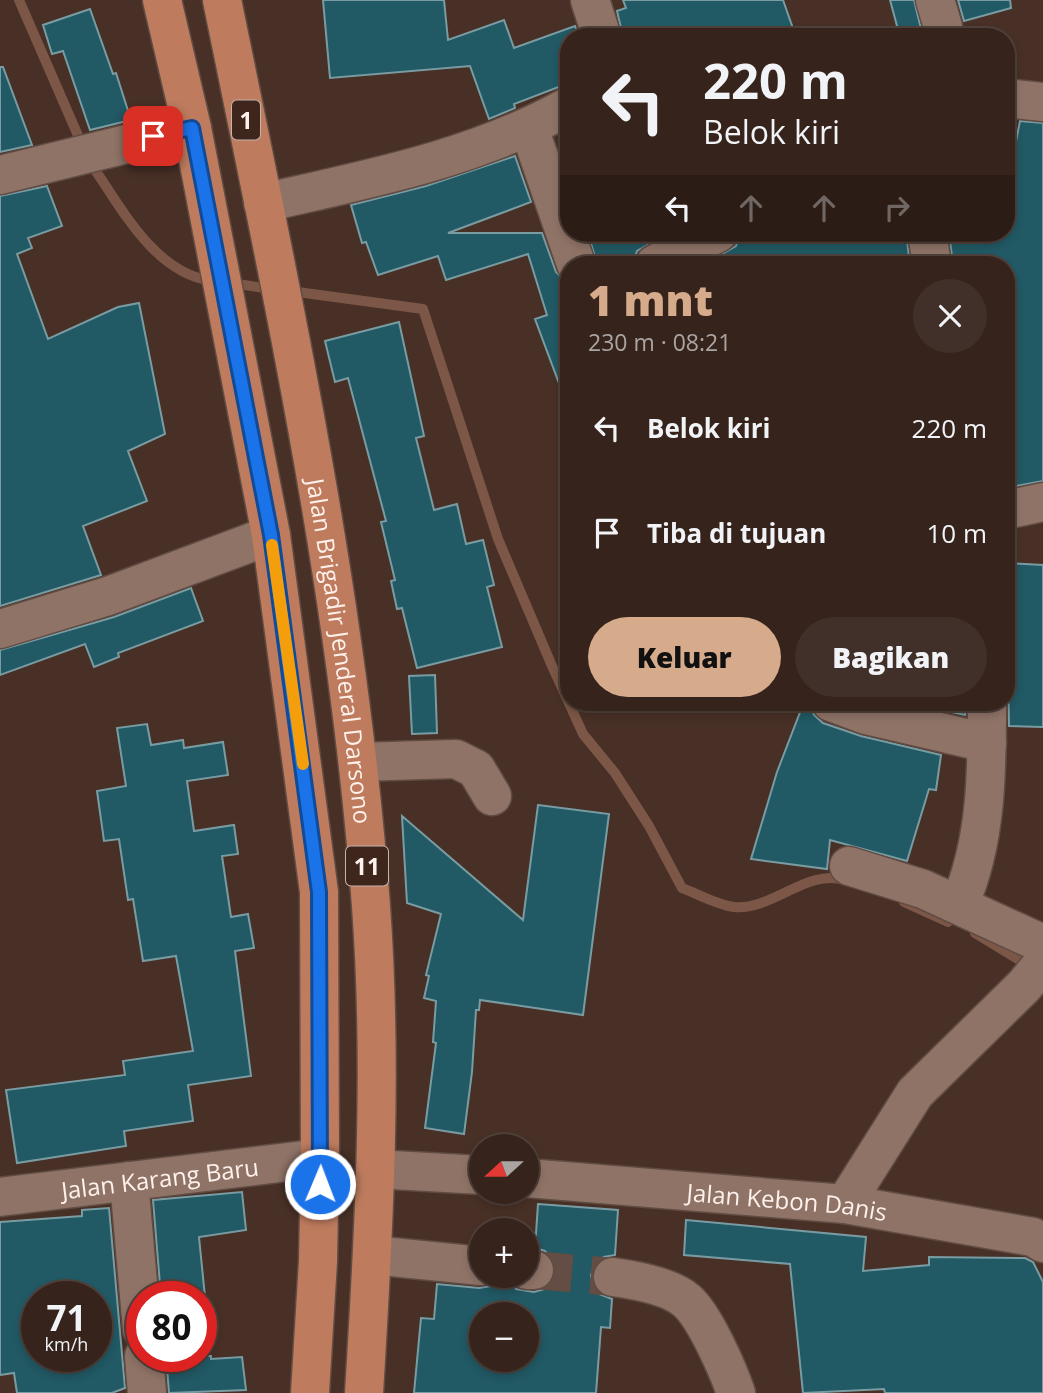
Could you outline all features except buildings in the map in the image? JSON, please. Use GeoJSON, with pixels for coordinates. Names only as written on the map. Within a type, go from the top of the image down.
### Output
{"type":"FeatureCollection","features":[{"type":"Feature","properties":{"kind":"highway","name":"Jalan Brigadir Jenderal Darsono"},"geometry":{"type":"LineString","coordinates":[[162,0],[192,128],[271,535],[319,892],[320,1158],[318,1261],[310,1393]]}},
{"type":"Feature","properties":{"kind":"highway","name":"Jalan Brigadir Jenderal Darsono"},"geometry":{"type":"LineString","coordinates":[[222,0],[291,343],[358,762],[371,909],[379,1128],[363,1393]]}},
{"type":"Feature","properties":{"kind":"street"},"geometry":{"type":"LineString","coordinates":[[590,0],[599,28]]}},
{"type":"Feature","properties":{"kind":"street"},"geometry":{"type":"LineString","coordinates":[[1015,99],[1043,102]]}},
{"type":"Feature","properties":{"kind":"street"},"geometry":{"type":"LineString","coordinates":[[264,203],[336,188],[470,152],[530,128],[560,111]]}},
{"type":"Feature","properties":{"kind":"street"},"geometry":{"type":"LineString","coordinates":[[0,174],[192,128]]}},
{"type":"Feature","properties":{"kind":"street"},"geometry":{"type":"LineString","coordinates":[[530,128],[560,217]]}},
{"type":"Feature","properties":{"kind":"street"},"geometry":{"type":"LineString","coordinates":[[672,256],[700,242]]}},
{"type":"Feature","properties":{"kind":"street"},"geometry":{"type":"LineString","coordinates":[[1015,508],[1043,502]]}},
{"type":"Feature","properties":{"kind":"street"},"geometry":{"type":"LineString","coordinates":[[0,629],[108,596],[271,535]]}},
{"type":"Feature","properties":{"kind":"street"},"geometry":{"type":"LineString","coordinates":[[855,711],[987,743]]}},
{"type":"Feature","properties":{"kind":"street"},"geometry":{"type":"LineString","coordinates":[[959,905],[978,847],[987,743],[986,711]]}},
{"type":"Feature","properties":{"kind":"street"},"geometry":{"type":"LineString","coordinates":[[358,762],[456,759],[476,769],[492,796]]}},
{"type":"Feature","properties":{"kind":"street"},"geometry":{"type":"LineString","coordinates":[[849,866],[923,889],[1043,944]]}},
{"type":"Feature","properties":{"kind":"street"},"geometry":{"type":"LineString","coordinates":[[845,1204],[915,1093],[1033,974]]}},
{"type":"Feature","properties":{"kind":"street","name":"Jalan Karang Baru"},"geometry":{"type":"LineString","coordinates":[[0,1197],[320,1158]]}},
{"type":"Feature","properties":{"kind":"street"},"geometry":{"type":"LineString","coordinates":[[375,1169],[469,1174]]}},
{"type":"Feature","properties":{"kind":"street","name":"Jalan Kebon Danis"},"geometry":{"type":"LineString","coordinates":[[539,1179],[845,1204],[1032,1237],[1043,1243]]}},
{"type":"Feature","properties":{"kind":"street"},"geometry":{"type":"LineString","coordinates":[[129,1181],[138,1281]]}},
{"type":"Feature","properties":{"kind":"street"},"geometry":{"type":"LineString","coordinates":[[372,1255],[469,1265]]}},
{"type":"Feature","properties":{"kind":"street"},"geometry":{"type":"LineString","coordinates":[[613,1278],[661,1289],[687,1301],[724,1358],[736,1393]]}},
{"type":"Feature","properties":{"kind":"street"},"geometry":{"type":"LineString","coordinates":[[145,1372],[147,1393]]}},
{"type":"Feature","properties":{"kind":"waterway"},"geometry":{"type":"LineString","coordinates":[[19,0],[83,147]]}},
{"type":"Feature","properties":{"kind":"waterway"},"geometry":{"type":"LineString","coordinates":[[89,161],[126,216],[155,251],[172,265],[191,275],[212,281]]}},
{"type":"Feature","properties":{"kind":"waterway"},"geometry":{"type":"LineString","coordinates":[[231,283],[271,289]]}},
{"type":"Feature","properties":{"kind":"waterway"},"geometry":{"type":"LineString","coordinates":[[290,291],[423,309],[498,539],[560,684]]}},
{"type":"Feature","properties":{"kind":"waterway"},"geometry":{"type":"LineString","coordinates":[[573,711],[583,734],[615,773],[649,826],[682,888],[734,907],[762,903],[817,880],[844,880]]}},
{"type":"Feature","properties":{"kind":"waterway"},"geometry":{"type":"LineString","coordinates":[[904,902],[948,922]]}},
{"type":"Feature","properties":{"kind":"waterway"},"geometry":{"type":"LineString","coordinates":[[975,933],[1031,967]]}},
{"type":"Feature","properties":{"kind":"tunnel"},"geometry":{"type":"LineString","coordinates":[[539,1270],[613,1277]]}},
{"type":"Feature","properties":{"kind":"slow traffic"},"geometry":{"type":"LineString","coordinates":[[272,545],[303,764]]}},
{"type":"Feature","properties":{"kind":"route"},"geometry":{"type":"LineString","coordinates":[[153,136],[192,128],[271,535],[319,892],[320,1184]]}}]}
